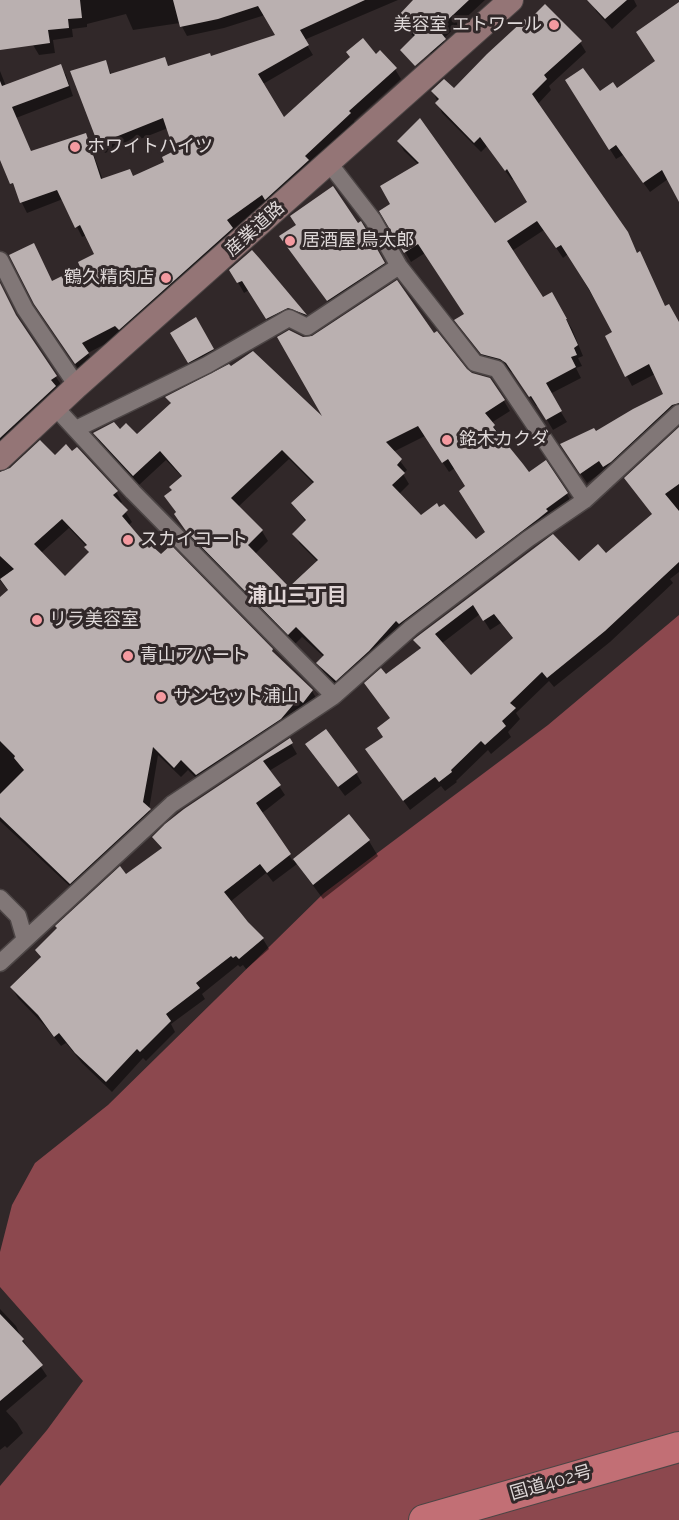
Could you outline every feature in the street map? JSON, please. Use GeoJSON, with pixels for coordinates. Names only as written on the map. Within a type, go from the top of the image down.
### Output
{"type":"FeatureCollection","features":[{"type":"Feature","properties":{"kind":"highway","name":"国道402号"},"geometry":{"type":"LineString","coordinates":[[424,1520],[679,1447]]}},
{"type":"Feature","properties":{"kind":"street","name":"産業道路"},"geometry":{"type":"LineString","coordinates":[[0,458],[77,386],[511,0]]}},
{"type":"Feature","properties":{"kind":"street"},"geometry":{"type":"LineString","coordinates":[[329,163],[373,220],[399,266],[476,363],[497,369],[585,500]]}},
{"type":"Feature","properties":{"kind":"street"},"geometry":{"type":"LineString","coordinates":[[0,260],[25,309],[77,386]]}},
{"type":"Feature","properties":{"kind":"street"},"geometry":{"type":"LineString","coordinates":[[76,429],[207,365],[289,318],[307,327],[399,266]]}},
{"type":"Feature","properties":{"kind":"street"},"geometry":{"type":"LineString","coordinates":[[55,407],[133,492],[334,696]]}},
{"type":"Feature","properties":{"kind":"street"},"geometry":{"type":"LineString","coordinates":[[0,963],[172,804],[334,696],[411,628],[528,539],[585,500],[679,413]]}},
{"type":"Feature","properties":{"kind":"street"},"geometry":{"type":"LineString","coordinates":[[0,898],[18,916],[25,940]]}},
{"type":"Feature","properties":{"kind":"shaded area"},"geometry":{"type":"Polygon","coordinates":[[[679,615],[679,1520],[0,1520],[0,1486],[47,1430],[83,1381],[0,1287],[0,1252],[12,1205],[35,1163],[108,1105],[324,893],[548,725],[679,615]]]}},
{"type":"Feature","properties":{"kind":"building"},"geometry":{"type":"Polygon","coordinates":[[[0,0],[80,0],[82,18],[68,19],[69,28],[48,30],[50,43],[0,50],[0,0]]]}},
{"type":"Feature","properties":{"kind":"building"},"geometry":{"type":"Polygon","coordinates":[[[173,0],[365,0],[300,30],[309,45],[258,74],[284,117],[350,57],[346,52],[363,38],[376,54],[380,50],[397,68],[349,111],[351,113],[305,156],[309,160],[265,200],[262,195],[227,220],[233,228],[119,330],[115,326],[82,343],[89,353],[75,364],[34,304],[9,255],[34,243],[52,281],[80,267],[78,262],[94,254],[80,225],[75,228],[57,190],[20,203],[13,183],[10,184],[0,160],[0,81],[2,86],[61,64],[69,86],[12,107],[31,151],[86,133],[101,179],[130,169],[133,176],[164,162],[162,157],[174,151],[163,118],[98,144],[70,71],[106,60],[110,74],[165,57],[168,66],[210,53],[211,56],[275,35],[258,6],[218,19],[180,27],[173,0]]]}},
{"type":"Feature","properties":{"kind":"building"},"geometry":{"type":"Polygon","coordinates":[[[413,0],[469,0],[438,29],[446,39],[415,66],[400,50],[415,35],[397,17],[413,0]]]}},
{"type":"Feature","properties":{"kind":"building"},"geometry":{"type":"Polygon","coordinates":[[[587,0],[627,0],[605,19],[587,0]]]}},
{"type":"Feature","properties":{"kind":"building"},"geometry":{"type":"Polygon","coordinates":[[[679,2],[679,202],[662,170],[643,183],[616,145],[609,150],[565,80],[583,68],[600,91],[613,82],[617,88],[655,61],[636,32],[679,2]]]}},
{"type":"Feature","properties":{"kind":"building"},"geometry":{"type":"Polygon","coordinates":[[[545,4],[582,41],[544,75],[547,79],[532,94],[628,232],[637,253],[640,251],[665,306],[669,304],[679,322],[679,403],[672,405],[611,462],[603,467],[599,461],[580,474],[560,444],[594,428],[596,431],[663,394],[649,364],[625,377],[605,336],[612,332],[589,289],[561,245],[556,248],[537,221],[507,241],[543,297],[552,292],[578,345],[574,348],[577,355],[571,357],[576,367],[546,383],[562,411],[546,420],[506,363],[481,354],[454,320],[464,314],[418,244],[404,253],[379,211],[390,204],[380,186],[419,163],[397,141],[420,118],[495,223],[527,202],[507,169],[505,171],[480,137],[474,143],[435,103],[439,99],[431,91],[444,79],[454,88],[487,54],[525,19],[527,22],[545,4]]]}},
{"type":"Feature","properties":{"kind":"building"},"geometry":{"type":"Polygon","coordinates":[[[333,186],[358,223],[361,221],[385,263],[327,301],[279,236],[296,225],[290,216],[333,186]]]}},
{"type":"Feature","properties":{"kind":"building"},"geometry":{"type":"Polygon","coordinates":[[[252,250],[307,315],[288,308],[266,319],[242,281],[237,283],[229,270],[252,250]]]}},
{"type":"Feature","properties":{"kind":"building"},"geometry":{"type":"Polygon","coordinates":[[[397,280],[434,333],[437,331],[467,369],[472,373],[490,378],[505,400],[485,413],[495,425],[493,427],[529,472],[546,460],[568,493],[546,509],[548,511],[538,519],[399,624],[396,621],[369,651],[336,681],[316,663],[324,655],[296,627],[288,635],[186,531],[164,496],[172,490],[169,487],[182,476],[160,451],[133,476],[93,433],[114,422],[120,429],[126,423],[137,434],[171,403],[165,397],[229,364],[231,366],[253,351],[322,416],[277,337],[289,330],[303,337],[312,336],[397,280]],[[418,426],[386,442],[402,459],[397,465],[405,473],[392,485],[421,515],[437,503],[439,507],[444,504],[476,539],[485,532],[459,491],[465,486],[448,459],[442,463],[418,426]],[[282,450],[231,498],[263,530],[248,545],[289,587],[318,560],[292,534],[306,520],[291,503],[314,482],[282,450]]]}},
{"type":"Feature","properties":{"kind":"building"},"geometry":{"type":"Polygon","coordinates":[[[0,283],[16,315],[57,376],[51,380],[56,386],[0,438],[0,283]]]}},
{"type":"Feature","properties":{"kind":"building"},"geometry":{"type":"Polygon","coordinates":[[[196,317],[214,349],[188,363],[170,333],[196,317]]]}},
{"type":"Feature","properties":{"kind":"building"},"geometry":{"type":"Polygon","coordinates":[[[679,427],[679,484],[665,494],[679,511],[679,562],[605,631],[547,678],[542,672],[510,703],[516,708],[502,721],[506,726],[485,745],[481,741],[451,770],[452,772],[439,782],[435,777],[403,801],[365,749],[383,737],[377,728],[390,718],[364,683],[381,668],[386,674],[421,648],[413,640],[553,534],[579,561],[598,544],[606,553],[652,514],[624,478],[679,427]],[[473,605],[435,634],[471,675],[513,638],[494,614],[483,621],[473,605]]]}},
{"type":"Feature","properties":{"kind":"building"},"geometry":{"type":"Polygon","coordinates":[[[40,440],[55,455],[66,444],[72,451],[77,447],[118,491],[113,495],[128,510],[122,516],[149,548],[152,546],[161,554],[171,545],[273,649],[272,651],[313,690],[303,703],[298,699],[281,719],[196,775],[181,760],[174,768],[153,747],[143,802],[151,809],[70,884],[0,817],[0,794],[24,770],[14,758],[15,756],[0,741],[0,597],[8,590],[0,579],[14,569],[0,556],[0,472],[10,468],[40,440]],[[62,519],[34,544],[65,576],[89,552],[84,547],[87,545],[62,519]]]}},
{"type":"Feature","properties":{"kind":"building"},"geometry":{"type":"Polygon","coordinates":[[[326,729],[358,772],[338,787],[305,744],[326,729]]]}},
{"type":"Feature","properties":{"kind":"building"},"geometry":{"type":"Polygon","coordinates":[[[290,738],[293,743],[263,761],[281,785],[256,803],[291,854],[267,873],[260,864],[224,892],[264,938],[239,959],[231,956],[196,983],[200,988],[166,1014],[171,1021],[140,1052],[137,1049],[106,1082],[75,1053],[59,1033],[54,1037],[38,1015],[10,987],[41,957],[35,950],[57,928],[55,926],[120,866],[126,874],[162,848],[152,837],[165,824],[290,738]]]}},
{"type":"Feature","properties":{"kind":"building"},"geometry":{"type":"Polygon","coordinates":[[[349,814],[370,840],[313,885],[293,859],[349,814]]]}},
{"type":"Feature","properties":{"kind":"building"},"geometry":{"type":"Polygon","coordinates":[[[0,1314],[24,1339],[22,1341],[43,1365],[0,1401],[0,1314]]]}},
{"type":"Feature","properties":{"kind":"place","name":"美容室 エトワール"},"geometry":{"type":"Point","coordinates":[554,25]}},
{"type":"Feature","properties":{"kind":"place","name":"ホワイトハイツ"},"geometry":{"type":"Point","coordinates":[75,147]}},
{"type":"Feature","properties":{"kind":"place","name":"居酒屋 鳥太郎"},"geometry":{"type":"Point","coordinates":[290,241]}},
{"type":"Feature","properties":{"kind":"place","name":"鶴久精肉店"},"geometry":{"type":"Point","coordinates":[166,278]}},
{"type":"Feature","properties":{"kind":"place","name":"銘木カクダ"},"geometry":{"type":"Point","coordinates":[447,440]}},
{"type":"Feature","properties":{"kind":"place","name":"スカイコート"},"geometry":{"type":"Point","coordinates":[128,540]}},
{"type":"Feature","properties":{"kind":"place","name":"リラ美容室"},"geometry":{"type":"Point","coordinates":[37,620]}},
{"type":"Feature","properties":{"kind":"place","name":"青山アパート"},"geometry":{"type":"Point","coordinates":[128,656]}},
{"type":"Feature","properties":{"kind":"place","name":"サンセット浦山"},"geometry":{"type":"Point","coordinates":[161,697]}},
{"type":"Feature","properties":{"kind":"district","name":"浦山三丁目"},"geometry":{"type":"Point","coordinates":[297,596]}}]}
